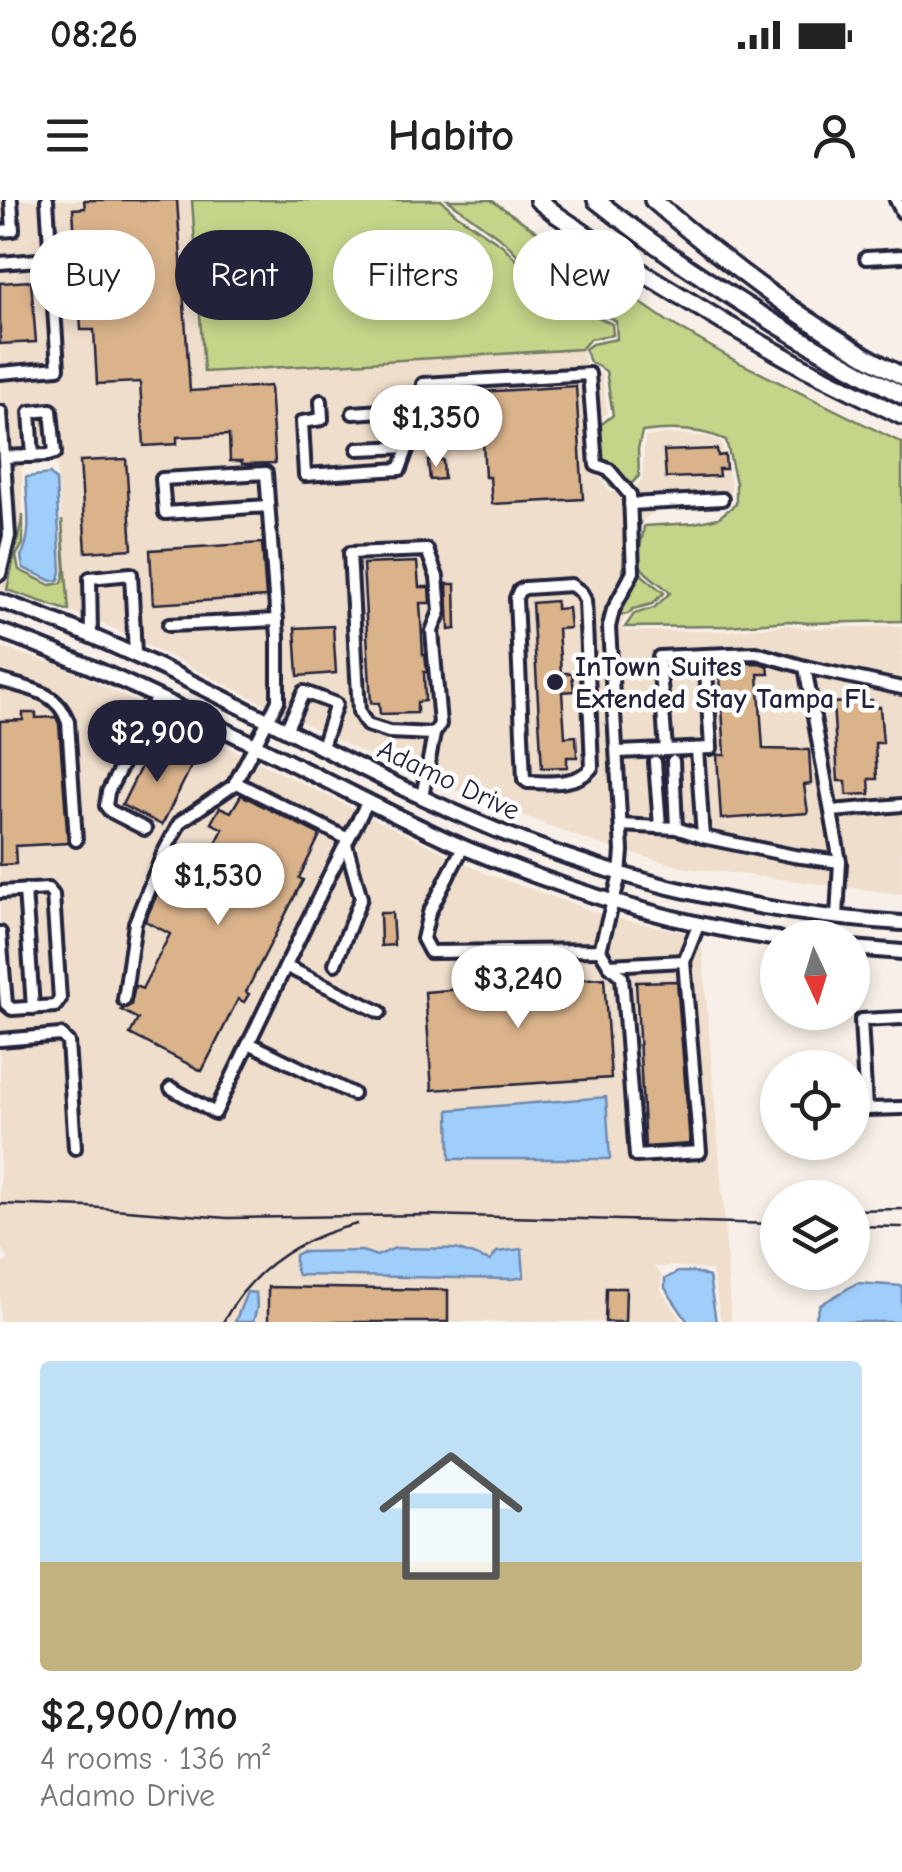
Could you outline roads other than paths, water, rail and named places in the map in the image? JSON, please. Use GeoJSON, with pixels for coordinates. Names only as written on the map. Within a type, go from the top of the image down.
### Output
{"type":"FeatureCollection","features":[{"type":"Feature","properties":{"kind":"highway"},"geometry":{"type":"LineString","coordinates":[[538,200],[685,300],[805,368],[902,416]]}},
{"type":"Feature","properties":{"kind":"highway"},"geometry":{"type":"LineString","coordinates":[[653,200],[761,288],[824,331],[902,376]]}},
{"type":"Feature","properties":{"kind":"highway"},"geometry":{"type":"LineString","coordinates":[[598,204],[706,280],[803,341],[902,395]]}},
{"type":"Feature","properties":{"kind":"main road","name":"Adamo Drive"},"geometry":{"type":"LineString","coordinates":[[0,602],[135,654],[422,797],[524,842],[620,875],[702,896],[837,917],[902,922]]}},
{"type":"Feature","properties":{"kind":"main road","name":"Adamo Drive"},"geometry":{"type":"LineString","coordinates":[[0,630],[157,696],[463,847],[515,868],[613,901],[760,935]]}},
{"type":"Feature","properties":{"kind":"main road"},"geometry":{"type":"LineString","coordinates":[[870,949],[902,952]]}},
{"type":"Feature","properties":{"kind":"street"},"geometry":{"type":"LineString","coordinates":[[0,231],[13,230],[11,200]]}},
{"type":"Feature","properties":{"kind":"street"},"geometry":{"type":"LineString","coordinates":[[47,200],[49,230]]}},
{"type":"Feature","properties":{"kind":"street"},"geometry":{"type":"LineString","coordinates":[[896,200],[901,212]]}},
{"type":"Feature","properties":{"kind":"street"},"geometry":{"type":"LineString","coordinates":[[866,258],[902,256]]}},
{"type":"Feature","properties":{"kind":"street"},"geometry":{"type":"LineString","coordinates":[[0,263],[30,261]]}},
{"type":"Feature","properties":{"kind":"street"},"geometry":{"type":"LineString","coordinates":[[0,374],[58,368],[55,320]]}},
{"type":"Feature","properties":{"kind":"street"},"geometry":{"type":"LineString","coordinates":[[321,401],[322,419],[302,422],[305,475],[400,469],[413,434],[428,433],[423,384],[590,374],[596,465],[609,470],[630,495],[633,572],[613,610],[609,628],[618,752],[620,875],[600,950],[609,966],[622,977],[636,1156],[700,1152],[684,961],[699,923]]}},
{"type":"Feature","properties":{"kind":"street"},"geometry":{"type":"LineString","coordinates":[[353,413],[425,408]]}},
{"type":"Feature","properties":{"kind":"street"},"geometry":{"type":"LineString","coordinates":[[4,456],[33,456],[48,455],[54,452],[51,410],[30,412],[33,456]]}},
{"type":"Feature","properties":{"kind":"street"},"geometry":{"type":"LineString","coordinates":[[0,574],[8,536],[1,412]]}},
{"type":"Feature","properties":{"kind":"street"},"geometry":{"type":"LineString","coordinates":[[358,449],[408,447]]}},
{"type":"Feature","properties":{"kind":"street"},"geometry":{"type":"LineString","coordinates":[[124,1000],[135,923],[163,854],[180,822],[235,782],[278,701],[277,620],[266,473],[162,479],[165,513],[268,506]]}},
{"type":"Feature","properties":{"kind":"street"},"geometry":{"type":"LineString","coordinates":[[630,504],[722,499]]}},
{"type":"Feature","properties":{"kind":"street"},"geometry":{"type":"LineString","coordinates":[[422,797],[434,734],[440,724],[432,631],[440,611],[436,576],[427,550],[350,553],[360,712],[367,725],[389,732],[434,734]]}},
{"type":"Feature","properties":{"kind":"street"},"geometry":{"type":"LineString","coordinates":[[91,635],[90,578],[131,574],[135,654]]}},
{"type":"Feature","properties":{"kind":"street"},"geometry":{"type":"LineString","coordinates":[[571,585],[581,592],[585,600],[588,683],[592,767],[589,772],[576,780],[528,782],[524,779],[516,598],[520,591],[571,585]]}},
{"type":"Feature","properties":{"kind":"street"},"geometry":{"type":"LineString","coordinates":[[169,625],[277,620]]}},
{"type":"Feature","properties":{"kind":"street"},"geometry":{"type":"LineString","coordinates":[[666,750],[659,657],[756,653],[902,688]]}},
{"type":"Feature","properties":{"kind":"street"},"geometry":{"type":"LineString","coordinates":[[618,752],[711,748],[705,655]]}},
{"type":"Feature","properties":{"kind":"street"},"geometry":{"type":"LineString","coordinates":[[805,667],[840,862],[837,917]]}},
{"type":"Feature","properties":{"kind":"street"},"geometry":{"type":"LineString","coordinates":[[0,680],[52,697],[64,709],[76,840]]}},
{"type":"Feature","properties":{"kind":"street"},"geometry":{"type":"LineString","coordinates":[[588,683],[613,682]]}},
{"type":"Feature","properties":{"kind":"street"},"geometry":{"type":"LineString","coordinates":[[286,730],[304,692],[336,704],[322,748]]}},
{"type":"Feature","properties":{"kind":"street"},"geometry":{"type":"LineString","coordinates":[[145,829],[106,806],[108,792],[157,696]]}},
{"type":"Feature","properties":{"kind":"street"},"geometry":{"type":"LineString","coordinates":[[697,749],[703,836]]}},
{"type":"Feature","properties":{"kind":"street"},"geometry":{"type":"LineString","coordinates":[[673,761],[676,828]]}},
{"type":"Feature","properties":{"kind":"street"},"geometry":{"type":"LineString","coordinates":[[655,762],[660,826]]}},
{"type":"Feature","properties":{"kind":"street"},"geometry":{"type":"LineString","coordinates":[[235,782],[347,841],[361,898],[335,964]]}},
{"type":"Feature","properties":{"kind":"street"},"geometry":{"type":"LineString","coordinates":[[170,1088],[215,1113],[368,801]]}},
{"type":"Feature","properties":{"kind":"street"},"geometry":{"type":"LineString","coordinates":[[832,811],[902,805]]}},
{"type":"Feature","properties":{"kind":"street"},"geometry":{"type":"LineString","coordinates":[[621,824],[676,828],[794,856],[840,862]]}},
{"type":"Feature","properties":{"kind":"street"},"geometry":{"type":"LineString","coordinates":[[463,847],[429,913],[423,938],[430,952],[600,950]]}},
{"type":"Feature","properties":{"kind":"street"},"geometry":{"type":"LineString","coordinates":[[0,892],[48,889],[53,895],[60,999],[55,1006],[12,1010],[6,1004],[0,934]]}},
{"type":"Feature","properties":{"kind":"street"},"geometry":{"type":"LineString","coordinates":[[24,890],[32,1008]]}},
{"type":"Feature","properties":{"kind":"street"},"geometry":{"type":"LineString","coordinates":[[609,966],[684,961]]}},
{"type":"Feature","properties":{"kind":"street"},"geometry":{"type":"LineString","coordinates":[[287,967],[380,1012]]}},
{"type":"Feature","properties":{"kind":"street"},"geometry":{"type":"LineString","coordinates":[[902,1018],[862,1020],[866,1109],[902,1108]]}},
{"type":"Feature","properties":{"kind":"street"},"geometry":{"type":"LineString","coordinates":[[0,1040],[60,1035],[68,1042],[75,1148]]}},
{"type":"Feature","properties":{"kind":"street"},"geometry":{"type":"LineString","coordinates":[[249,1043],[353,1094]]}},
{"type":"Feature","properties":{"kind":"water"},"geometry":{"type":"Polygon","coordinates":[[[50,474],[56,481],[61,571],[59,580],[52,581],[23,568],[21,556],[28,527],[26,477],[50,474]]]}},
{"type":"Feature","properties":{"kind":"water"},"geometry":{"type":"Polygon","coordinates":[[[606,1097],[610,1159],[450,1159],[449,1110],[606,1097]]]}},
{"type":"Feature","properties":{"kind":"water"},"geometry":{"type":"Polygon","coordinates":[[[395,1248],[456,1249],[490,1261],[497,1252],[522,1249],[524,1277],[298,1275],[295,1267],[295,1255],[301,1252],[362,1251],[377,1256],[395,1248]]]}},
{"type":"Feature","properties":{"kind":"water"},"geometry":{"type":"Polygon","coordinates":[[[678,1272],[709,1277],[716,1322],[688,1322],[665,1288],[665,1279],[678,1272]]]}},
{"type":"Feature","properties":{"kind":"water"},"geometry":{"type":"Polygon","coordinates":[[[870,1284],[902,1286],[902,1322],[814,1322],[820,1305],[845,1290],[870,1290],[870,1284]]]}},
{"type":"Feature","properties":{"kind":"water"},"geometry":{"type":"Polygon","coordinates":[[[247,1292],[256,1293],[253,1322],[235,1322],[247,1292]]]}},
{"type":"Feature","properties":{"kind":"railway"},"geometry":{"type":"LineString","coordinates":[[0,1204],[227,1218],[426,1215],[760,1224]]}},
{"type":"Feature","properties":{"kind":"railway"},"geometry":{"type":"LineString","coordinates":[[870,1210],[902,1209]]}},
{"type":"Feature","properties":{"kind":"railway"},"geometry":{"type":"LineString","coordinates":[[223,1322],[248,1286],[279,1258],[316,1238],[357,1224]]}},
{"type":"Feature","properties":{"kind":"railway"},"geometry":{"type":"LineString","coordinates":[[870,1226],[902,1227]]}},
{"type":"Feature","properties":{"kind":"place","name":"InTown Suites Extended Stay Tampa FL"},"geometry":{"type":"Point","coordinates":[555,682]}}]}
